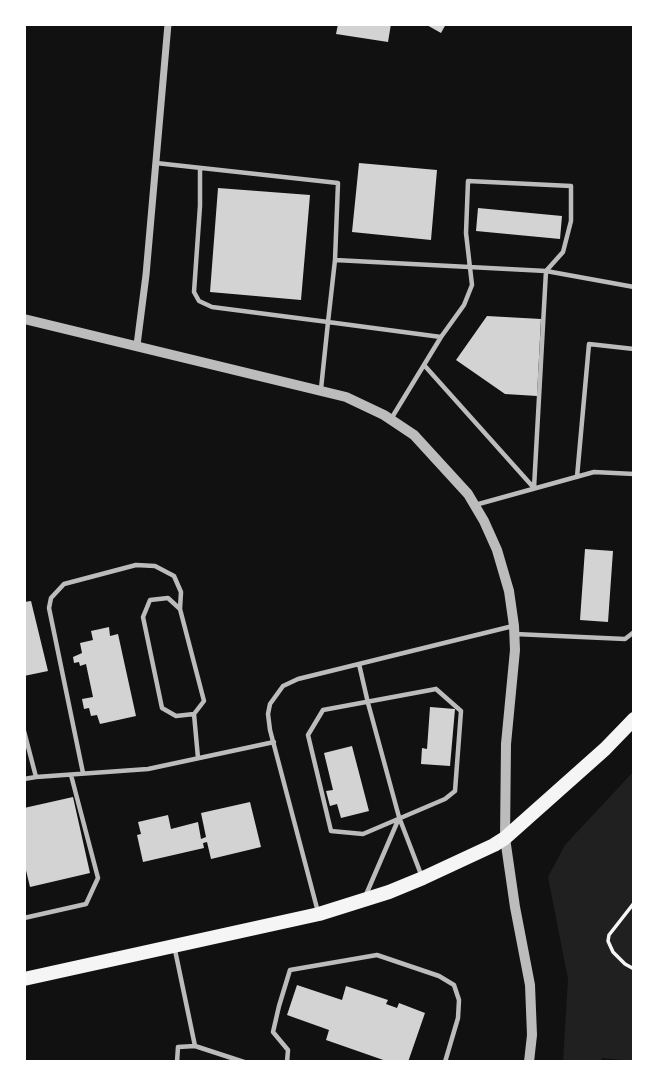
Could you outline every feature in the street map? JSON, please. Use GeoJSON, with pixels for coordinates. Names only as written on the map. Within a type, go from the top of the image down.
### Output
{"type":"FeatureCollection","features":[{"type":"Feature","properties":{"kind":"main road"},"geometry":{"type":"LineString","coordinates":[[24,979],[318,914],[363,901],[423,878],[505,838],[634,719]]}},
{"type":"Feature","properties":{"kind":"street"},"geometry":{"type":"LineString","coordinates":[[138,345],[168,24]]}},
{"type":"Feature","properties":{"kind":"street"},"geometry":{"type":"LineString","coordinates":[[24,319],[346,397],[390,419],[424,445],[456,479],[474,505],[497,550],[509,591],[514,630],[515,650],[506,744],[505,838],[514,907],[530,985],[532,1035],[529,1062]]}},
{"type":"Feature","properties":{"kind":"lane"},"geometry":{"type":"LineString","coordinates":[[156,163],[338,183],[335,260],[321,389]]}},
{"type":"Feature","properties":{"kind":"lane"},"geometry":{"type":"LineString","coordinates":[[200,169],[194,292],[199,300],[212,307],[441,337]]}},
{"type":"Feature","properties":{"kind":"lane"},"geometry":{"type":"LineString","coordinates":[[390,419],[464,305],[472,285],[466,233],[468,181],[571,186],[571,221],[563,252],[546,271],[534,488]]}},
{"type":"Feature","properties":{"kind":"lane"},"geometry":{"type":"LineString","coordinates":[[335,260],[546,271],[634,287]]}},
{"type":"Feature","properties":{"kind":"lane"},"geometry":{"type":"LineString","coordinates":[[577,477],[589,344],[634,349]]}},
{"type":"Feature","properties":{"kind":"lane"},"geometry":{"type":"LineString","coordinates":[[424,365],[534,488]]}},
{"type":"Feature","properties":{"kind":"lane"},"geometry":{"type":"LineString","coordinates":[[474,505],[594,472],[634,474]]}},
{"type":"Feature","properties":{"kind":"lane"},"geometry":{"type":"LineString","coordinates":[[83,773],[49,608],[51,598],[64,584],[136,565],[155,566],[174,576],[181,592],[180,609],[204,701],[194,714],[198,758]]}},
{"type":"Feature","properties":{"kind":"lane"},"geometry":{"type":"LineString","coordinates":[[180,609],[168,598],[150,600],[144,617],[162,708],[176,716],[194,714]]}},
{"type":"Feature","properties":{"kind":"lane"},"geometry":{"type":"LineString","coordinates":[[318,914],[268,714],[270,704],[282,686],[298,679],[359,664],[514,630],[625,639],[634,632]]}},
{"type":"Feature","properties":{"kind":"lane"},"geometry":{"type":"LineString","coordinates":[[359,664],[400,817],[423,878]]}},
{"type":"Feature","properties":{"kind":"lane"},"geometry":{"type":"LineString","coordinates":[[436,689],[461,711],[456,791],[444,799],[363,834],[331,831],[308,735],[323,710],[368,703],[436,689]]}},
{"type":"Feature","properties":{"kind":"lane"},"geometry":{"type":"LineString","coordinates":[[24,731],[36,777]]}},
{"type":"Feature","properties":{"kind":"lane"},"geometry":{"type":"LineString","coordinates":[[24,779],[148,769],[274,742]]}},
{"type":"Feature","properties":{"kind":"lane"},"geometry":{"type":"LineString","coordinates":[[24,918],[86,904],[98,877],[71,775]]}},
{"type":"Feature","properties":{"kind":"lane"},"geometry":{"type":"LineString","coordinates":[[363,901],[400,817]]}},
{"type":"Feature","properties":{"kind":"lane"},"geometry":{"type":"LineString","coordinates":[[174,945],[195,1046]]}},
{"type":"Feature","properties":{"kind":"lane"},"geometry":{"type":"LineString","coordinates":[[287,1062],[288,1051],[273,1031],[290,970],[377,955],[439,976],[454,985],[459,1000],[458,1018],[446,1062]]}},
{"type":"Feature","properties":{"kind":"lane"},"geometry":{"type":"LineString","coordinates":[[177,1062],[178,1047],[195,1046],[244,1062]]}},
{"type":"Feature","properties":{"kind":"path"},"geometry":{"type":"LineString","coordinates":[[634,903],[610,934],[608,941],[613,952],[634,969]]}},
{"type":"Feature","properties":{"kind":"shaded area"},"geometry":{"type":"Polygon","coordinates":[[[633,772],[633,1061],[602,1058],[601,1061],[563,1062],[568,979],[548,877],[565,845],[633,772]]]}},
{"type":"Feature","properties":{"kind":"building"},"geometry":{"type":"Polygon","coordinates":[[[338,24],[391,24],[388,42],[336,34],[338,24]]]}},
{"type":"Feature","properties":{"kind":"building"},"geometry":{"type":"Polygon","coordinates":[[[425,24],[446,24],[441,33],[425,24]]]}},
{"type":"Feature","properties":{"kind":"building"},"geometry":{"type":"Polygon","coordinates":[[[359,163],[437,170],[431,240],[352,232],[359,163]]]}},
{"type":"Feature","properties":{"kind":"building"},"geometry":{"type":"Polygon","coordinates":[[[218,188],[310,195],[301,300],[210,292],[218,188]]]}},
{"type":"Feature","properties":{"kind":"building"},"geometry":{"type":"Polygon","coordinates":[[[478,208],[562,216],[560,239],[476,231],[478,208]]]}},
{"type":"Feature","properties":{"kind":"building"},"geometry":{"type":"Polygon","coordinates":[[[487,316],[541,319],[537,396],[505,394],[456,360],[487,316]]]}},
{"type":"Feature","properties":{"kind":"building"},"geometry":{"type":"Polygon","coordinates":[[[585,549],[613,551],[608,622],[580,620],[585,549]]]}},
{"type":"Feature","properties":{"kind":"building"},"geometry":{"type":"Polygon","coordinates":[[[31,601],[48,671],[24,676],[24,602],[31,601]]]}},
{"type":"Feature","properties":{"kind":"building"},"geometry":{"type":"Polygon","coordinates":[[[109,627],[110,636],[118,634],[136,716],[100,724],[97,715],[91,716],[89,708],[84,709],[82,699],[93,697],[86,664],[80,666],[79,662],[74,663],[73,657],[82,653],[80,643],[93,640],[91,631],[109,627]]]}},
{"type":"Feature","properties":{"kind":"building"},"geometry":{"type":"Polygon","coordinates":[[[430,707],[455,709],[450,766],[421,764],[422,748],[427,749],[430,707]]]}},
{"type":"Feature","properties":{"kind":"building"},"geometry":{"type":"Polygon","coordinates":[[[352,746],[369,811],[341,818],[337,804],[330,806],[326,791],[333,790],[324,753],[352,746]]]}},
{"type":"Feature","properties":{"kind":"building"},"geometry":{"type":"Polygon","coordinates":[[[73,797],[90,873],[30,887],[24,862],[24,808],[73,797]]]}},
{"type":"Feature","properties":{"kind":"building"},"geometry":{"type":"Polygon","coordinates":[[[250,802],[261,847],[211,859],[207,842],[203,843],[204,848],[143,862],[137,835],[141,834],[138,822],[168,815],[171,829],[198,822],[201,839],[206,837],[201,813],[250,802]]]}},
{"type":"Feature","properties":{"kind":"building"},"geometry":{"type":"Polygon","coordinates":[[[297,985],[342,1000],[346,986],[388,1000],[386,1004],[397,1008],[399,1003],[425,1013],[408,1062],[389,1062],[326,1040],[329,1030],[287,1015],[297,985]]]}}]}
